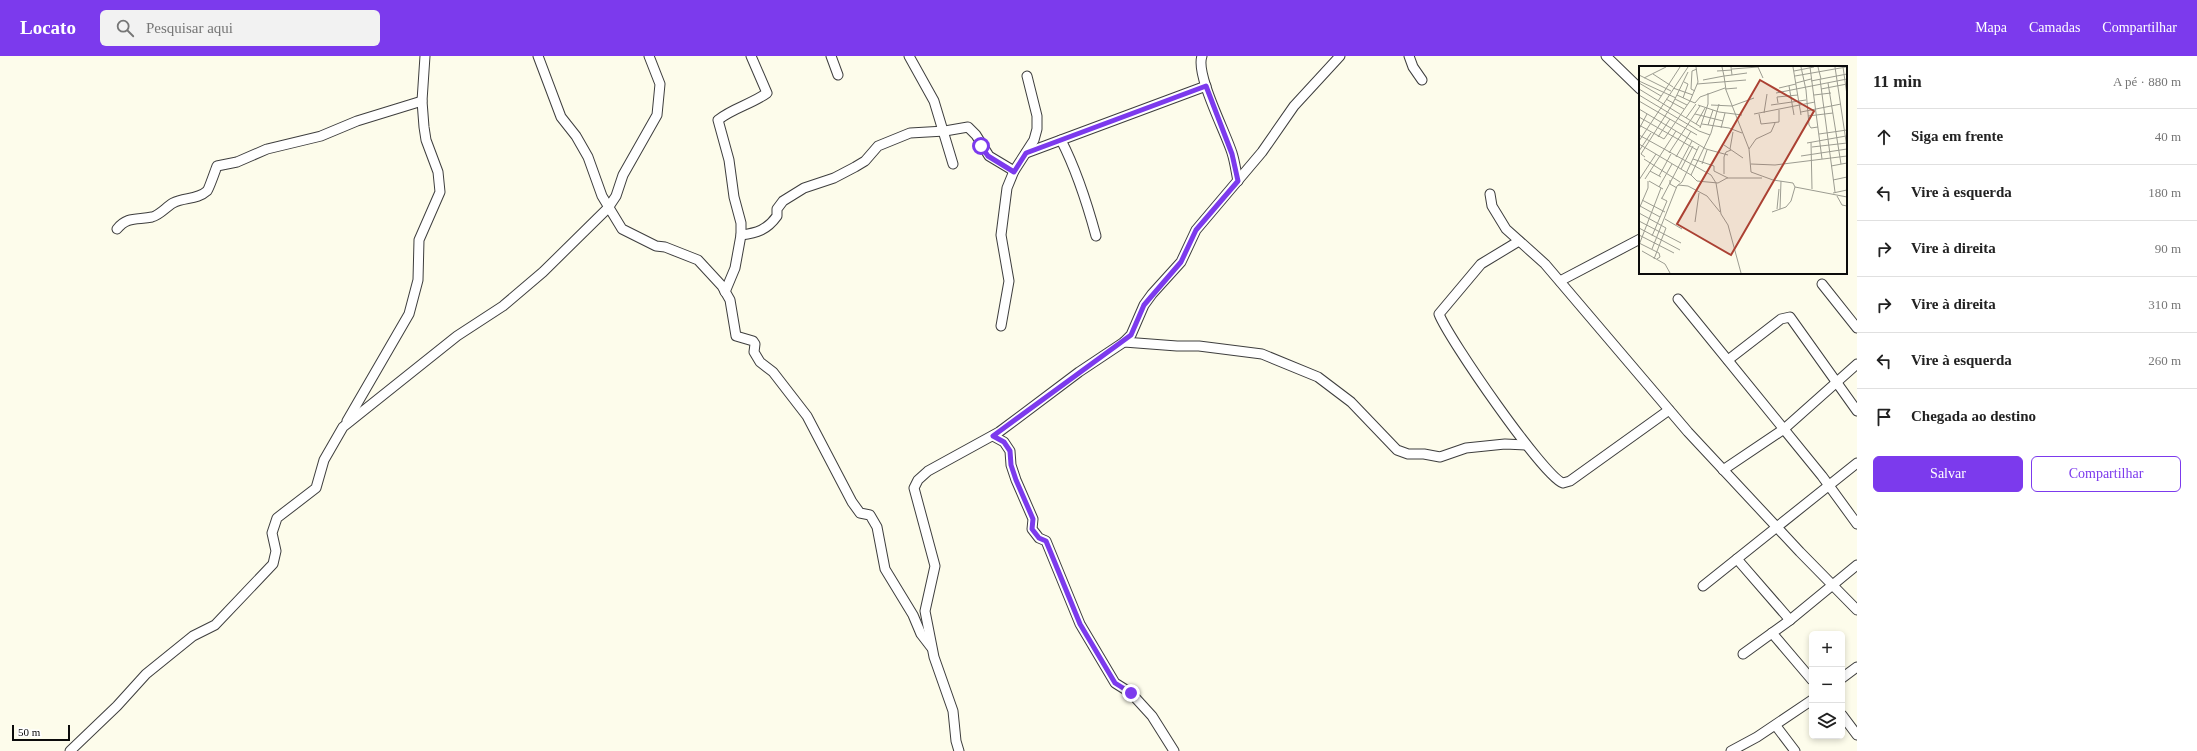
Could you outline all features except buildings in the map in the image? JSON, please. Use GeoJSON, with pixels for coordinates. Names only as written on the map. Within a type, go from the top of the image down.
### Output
{"type":"FeatureCollection","features":[{"type":"Feature","properties":{"kind":"street"},"geometry":{"type":"LineString","coordinates":[[70,751],[117,706],[146,674],[193,636],[214,625],[274,564],[276,551],[272,532],[277,518],[316,488],[324,460],[409,314],[418,280],[420,240],[440,192],[438,172],[426,140],[422,101],[425,56]]}},
{"type":"Feature","properties":{"kind":"street"},"geometry":{"type":"LineString","coordinates":[[538,56],[559,112],[576,136],[588,157],[608,208],[622,229],[638,239],[698,260],[722,286],[730,300],[736,336],[753,341],[755,344],[754,352],[760,362],[773,372],[807,416],[852,502],[860,513],[870,515],[877,526],[885,569],[913,615],[921,634],[933,650]]}},
{"type":"Feature","properties":{"kind":"street"},"geometry":{"type":"LineString","coordinates":[[343,428],[446,344],[503,306],[543,272],[608,208],[616,196],[623,175],[657,115],[660,84],[649,56]]}},
{"type":"Feature","properties":{"kind":"street"},"geometry":{"type":"LineString","coordinates":[[725,292],[735,268],[741,235],[741,223],[734,197],[729,160],[718,120],[725,114],[755,102],[767,93],[751,56]]}},
{"type":"Feature","properties":{"kind":"street"},"geometry":{"type":"LineString","coordinates":[[831,56],[838,75]]}},
{"type":"Feature","properties":{"kind":"street"},"geometry":{"type":"LineString","coordinates":[[909,56],[934,101],[945,131],[953,164]]}},
{"type":"Feature","properties":{"kind":"street"},"geometry":{"type":"LineString","coordinates":[[1202,56],[1202,71],[1206,86],[1232,154],[1238,181]]}},
{"type":"Feature","properties":{"kind":"street"},"geometry":{"type":"LineString","coordinates":[[959,751],[956,741],[953,711],[933,650],[925,610],[935,566],[914,488],[918,480],[928,471],[993,436],[1124,342],[1131,335],[1148,299],[1181,262],[1196,230],[1238,181],[1280,128],[1294,106],[1340,56]]}},
{"type":"Feature","properties":{"kind":"street"},"geometry":{"type":"LineString","coordinates":[[1409,56],[1413,67],[1422,80]]}},
{"type":"Feature","properties":{"kind":"street"},"geometry":{"type":"LineString","coordinates":[[1606,56],[1639,88]]}},
{"type":"Feature","properties":{"kind":"street"},"geometry":{"type":"LineString","coordinates":[[1000,326],[1009,281],[1004,253],[1002,221],[1007,188],[1037,129],[1037,116],[1027,76]]}},
{"type":"Feature","properties":{"kind":"street"},"geometry":{"type":"LineString","coordinates":[[1026,153],[1206,86]]}},
{"type":"Feature","properties":{"kind":"street"},"geometry":{"type":"LineString","coordinates":[[117,229],[121,223],[131,218],[154,216],[174,202],[199,197],[208,189],[210,179],[217,166],[237,162],[267,149],[321,136],[357,121],[422,101]]}},
{"type":"Feature","properties":{"kind":"street"},"geometry":{"type":"LineString","coordinates":[[741,235],[759,233],[765,229],[777,216],[777,209],[782,201],[804,188],[834,178],[855,167],[865,161],[878,146],[910,133],[945,131],[961,127],[972,129],[988,156],[1014,172]]}},
{"type":"Feature","properties":{"kind":"street"},"geometry":{"type":"LineString","coordinates":[[1061,140],[1081,184],[1096,236]]}},
{"type":"Feature","properties":{"kind":"street"},"geometry":{"type":"LineString","coordinates":[[1490,194],[1492,206],[1498,218],[1519,241],[1545,264],[1669,410],[1723,470],[1857,610]]}},
{"type":"Feature","properties":{"kind":"street"},"geometry":{"type":"LineString","coordinates":[[1560,281],[1639,240]]}},
{"type":"Feature","properties":{"kind":"street"},"geometry":{"type":"LineString","coordinates":[[1519,241],[1481,264],[1439,314],[1491,395],[1526,445],[1554,478],[1563,483],[1570,481],[1592,467],[1669,410]]}},
{"type":"Feature","properties":{"kind":"street"},"geometry":{"type":"LineString","coordinates":[[1822,284],[1857,328]]}},
{"type":"Feature","properties":{"kind":"street"},"geometry":{"type":"LineString","coordinates":[[1678,299],[1784,429],[1857,524]]}},
{"type":"Feature","properties":{"kind":"street"},"geometry":{"type":"LineString","coordinates":[[1728,360],[1781,319],[1790,317],[1857,411]]}},
{"type":"Feature","properties":{"kind":"street"},"geometry":{"type":"LineString","coordinates":[[1124,342],[1199,346],[1262,354],[1318,377],[1351,402],[1397,450],[1408,454],[1424,454],[1440,457],[1466,448],[1505,444],[1526,445]]}},
{"type":"Feature","properties":{"kind":"street"},"geometry":{"type":"LineString","coordinates":[[1723,470],[1784,429],[1857,364]]}},
{"type":"Feature","properties":{"kind":"street"},"geometry":{"type":"LineString","coordinates":[[993,436],[1004,442],[1010,451],[1011,465],[1016,480],[1033,519],[1032,529],[1039,538],[1046,541],[1080,624],[1115,683],[1131,693],[1152,716],[1174,751]]}},
{"type":"Feature","properties":{"kind":"street"},"geometry":{"type":"LineString","coordinates":[[1703,586],[1857,463]]}},
{"type":"Feature","properties":{"kind":"street"},"geometry":{"type":"LineString","coordinates":[[1737,559],[1790,620]]}},
{"type":"Feature","properties":{"kind":"street"},"geometry":{"type":"LineString","coordinates":[[1743,654],[1790,620],[1857,565]]}},
{"type":"Feature","properties":{"kind":"street"},"geometry":{"type":"LineString","coordinates":[[1772,633],[1809,676]]}},
{"type":"Feature","properties":{"kind":"street"},"geometry":{"type":"LineString","coordinates":[[1845,676],[1857,667]]}},
{"type":"Feature","properties":{"kind":"street"},"geometry":{"type":"LineString","coordinates":[[1731,751],[1776,726],[1809,702]]}},
{"type":"Feature","properties":{"kind":"street"},"geometry":{"type":"LineString","coordinates":[[1845,719],[1857,735]]}},
{"type":"Feature","properties":{"kind":"street"},"geometry":{"type":"LineString","coordinates":[[1776,726],[1795,751]]}},
{"type":"Feature","properties":{"kind":"route"},"geometry":{"type":"LineString","coordinates":[[981,146],[988,156],[1014,172],[1026,153],[1147,110],[1206,86],[1232,154],[1238,181],[1196,230],[1181,262],[1144,305],[1131,335],[1124,342],[1079,372],[1041,402],[993,436],[1004,442],[1010,451],[1011,465],[1020,494],[1033,519],[1032,529],[1039,538],[1046,541],[1080,624],[1115,683],[1131,693]]}}]}
